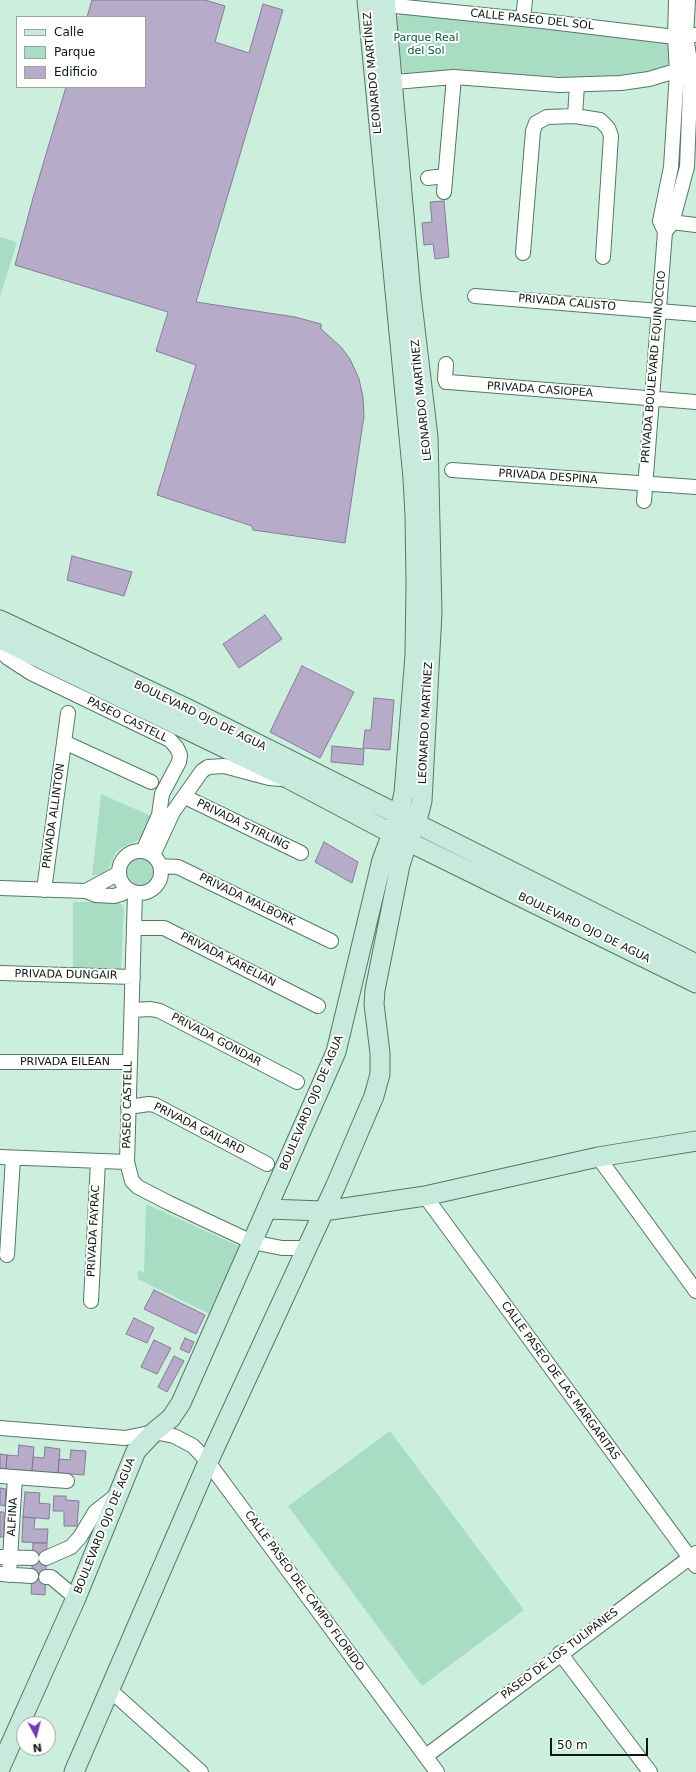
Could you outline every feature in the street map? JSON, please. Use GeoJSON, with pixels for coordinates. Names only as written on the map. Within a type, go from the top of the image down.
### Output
{"type":"FeatureCollection","features":[{"type":"Feature","properties":{"kind":"main road","name":"LEONARDO MARTÍNEZ"},"geometry":{"type":"LineString","coordinates":[[367,2],[384,83]]}},
{"type":"Feature","properties":{"kind":"main road","name":"LEONARDO MARTÍNEZ"},"geometry":{"type":"LineString","coordinates":[[386,2],[384,83],[403,296],[413,478],[415,567],[415,655],[404,793],[399,815]]}},
{"type":"Feature","properties":{"kind":"main road","name":"LEONARDO MARTÍNEZ"},"geometry":{"type":"LineString","coordinates":[[403,296],[428,437],[432,592],[422,801],[405,832]]}},
{"type":"Feature","properties":{"kind":"main road"},"geometry":{"type":"LineString","coordinates":[[431,547],[415,567],[432,592]]}},
{"type":"Feature","properties":{"kind":"main road","name":"BOULEVARD OJO DE AGUA"},"geometry":{"type":"LineString","coordinates":[[0,620],[186,708],[399,815],[405,832],[399,873],[375,990],[375,1010],[380,1053],[380,1074],[374,1096],[324,1211],[208,1462],[74,1772]]}},
{"type":"Feature","properties":{"kind":"main road","name":"BOULEVARD OJO DE AGUA"},"geometry":{"type":"LineString","coordinates":[[0,639],[289,779],[696,964]]}},
{"type":"Feature","properties":{"kind":"main road","name":"BOULEVARD OJO DE AGUA"},"geometry":{"type":"LineString","coordinates":[[405,832],[696,983]]}},
{"type":"Feature","properties":{"kind":"main road","name":"BOULEVARD OJO DE AGUA"},"geometry":{"type":"LineString","coordinates":[[0,1768],[76,1598],[136,1451],[154,1432],[171,1418],[181,1403],[336,1052],[382,860],[405,832]]}},
{"type":"Feature","properties":{"kind":"main road"},"geometry":{"type":"LineString","coordinates":[[267,1209],[324,1211],[425,1196],[598,1157],[696,1141]]}},
{"type":"Feature","properties":{"kind":"street"},"geometry":{"type":"LineString","coordinates":[[523,19],[524,0]]}},
{"type":"Feature","properties":{"kind":"street"},"geometry":{"type":"LineString","coordinates":[[676,0],[686,36]]}},
{"type":"Feature","properties":{"kind":"street"},"geometry":{"type":"LineString","coordinates":[[686,36],[688,0]]}},
{"type":"Feature","properties":{"kind":"street","name":"CALLE PASEO DEL SOL"},"geometry":{"type":"LineString","coordinates":[[367,2],[386,2],[523,19],[686,36]]}},
{"type":"Feature","properties":{"kind":"street","name":"PRIVADA BOULEVARD EQUINOCCIO"},"geometry":{"type":"LineString","coordinates":[[666,225],[687,167],[694,66],[686,36]]}},
{"type":"Feature","properties":{"kind":"street","name":"PRIVADA BOULEVARD EQUINOCCIO"},"geometry":{"type":"LineString","coordinates":[[644,501],[671,167],[677,72],[686,36]]}},
{"type":"Feature","properties":{"kind":"street"},"geometry":{"type":"LineString","coordinates":[[384,83],[454,77],[577,85],[628,82],[649,79],[694,66]]}},
{"type":"Feature","properties":{"kind":"street"},"geometry":{"type":"LineString","coordinates":[[444,192],[454,77]]}},
{"type":"Feature","properties":{"kind":"street"},"geometry":{"type":"LineString","coordinates":[[575,116],[577,85]]}},
{"type":"Feature","properties":{"kind":"street"},"geometry":{"type":"LineString","coordinates":[[522,253],[536,123],[546,118],[575,116],[600,120],[608,128],[611,136],[602,257]]}},
{"type":"Feature","properties":{"kind":"street"},"geometry":{"type":"LineString","coordinates":[[428,178],[445,176]]}},
{"type":"Feature","properties":{"kind":"street"},"geometry":{"type":"LineString","coordinates":[[666,225],[696,225]]}},
{"type":"Feature","properties":{"kind":"street","name":"PRIVADA CALISTO"},"geometry":{"type":"LineString","coordinates":[[475,296],[696,314]]}},
{"type":"Feature","properties":{"kind":"street","name":"PRIVADA CASIOPEA"},"geometry":{"type":"LineString","coordinates":[[446,364],[446,382],[652,398]]}},
{"type":"Feature","properties":{"kind":"street"},"geometry":{"type":"LineString","coordinates":[[652,398],[696,402]]}},
{"type":"Feature","properties":{"kind":"street","name":"PRIVADA DESPINA"},"geometry":{"type":"LineString","coordinates":[[452,470],[696,488]]}},
{"type":"Feature","properties":{"kind":"street","name":"PASEO CASTELL"},"geometry":{"type":"LineString","coordinates":[[0,650],[8,658],[31,674],[170,740],[177,748],[180,755],[179,762],[162,794],[152,857]]}},
{"type":"Feature","properties":{"kind":"street","name":"PRIVADA ALLINTON"},"geometry":{"type":"LineString","coordinates":[[44,890],[68,713]]}},
{"type":"Feature","properties":{"kind":"street"},"geometry":{"type":"LineString","coordinates":[[64,742],[151,782]]}},
{"type":"Feature","properties":{"kind":"street"},"geometry":{"type":"LineString","coordinates":[[152,857],[173,812],[202,771],[208,767],[224,766],[269,778],[289,779]]}},
{"type":"Feature","properties":{"kind":"street","name":"PRIVADA STIRLING"},"geometry":{"type":"LineString","coordinates":[[185,797],[301,853]]}},
{"type":"Feature","properties":{"kind":"street"},"geometry":{"type":"LineString","coordinates":[[0,888],[86,892],[96,895],[114,896],[132,892],[150,891],[160,880],[161,873],[152,857],[136,851],[124,858],[121,862],[119,873],[124,886],[132,892]]}},
{"type":"Feature","properties":{"kind":"street","name":"PRIVADA MALBORK"},"geometry":{"type":"LineString","coordinates":[[152,857],[178,867],[331,941]]}},
{"type":"Feature","properties":{"kind":"street"},"geometry":{"type":"LineString","coordinates":[[86,892],[119,873]]}},
{"type":"Feature","properties":{"kind":"street","name":"PASEO CASTELL"},"geometry":{"type":"LineString","coordinates":[[132,892],[135,928],[129,1062],[127,1162],[132,1181],[138,1187],[252,1242],[282,1248],[307,1248]]}},
{"type":"Feature","properties":{"kind":"street","name":"PRIVADA KARELIAN"},"geometry":{"type":"LineString","coordinates":[[135,928],[164,928],[318,1006]]}},
{"type":"Feature","properties":{"kind":"street","name":"PRIVADA DUNGAIR"},"geometry":{"type":"LineString","coordinates":[[0,973],[133,977]]}},
{"type":"Feature","properties":{"kind":"street","name":"PRIVADA GONDAR"},"geometry":{"type":"LineString","coordinates":[[132,1010],[151,1009],[160,1011],[298,1082]]}},
{"type":"Feature","properties":{"kind":"street","name":"PRIVADA EILEAN"},"geometry":{"type":"LineString","coordinates":[[0,1062],[129,1062]]}},
{"type":"Feature","properties":{"kind":"street","name":"PRIVADA GAILARD"},"geometry":{"type":"LineString","coordinates":[[128,1108],[149,1104],[155,1106],[267,1164]]}},
{"type":"Feature","properties":{"kind":"street"},"geometry":{"type":"LineString","coordinates":[[7,1255],[7,1157],[127,1162]]}},
{"type":"Feature","properties":{"kind":"street"},"geometry":{"type":"LineString","coordinates":[[598,1157],[696,1291]]}},
{"type":"Feature","properties":{"kind":"street","name":"PRIVADA FAYRAC"},"geometry":{"type":"LineString","coordinates":[[91,1301],[98,1161]]}},
{"type":"Feature","properties":{"kind":"street","name":"CALLE PASEO DE LAS MARGARITAS"},"geometry":{"type":"LineString","coordinates":[[425,1196],[694,1559]]}},
{"type":"Feature","properties":{"kind":"street"},"geometry":{"type":"LineString","coordinates":[[0,1428],[125,1438],[154,1432]]}},
{"type":"Feature","properties":{"kind":"street","name":"CALLE PASEO DEL CAMPO FLORIDO"},"geometry":{"type":"LineString","coordinates":[[154,1432],[174,1436],[193,1446],[208,1462],[438,1772]]}},
{"type":"Feature","properties":{"kind":"street"},"geometry":{"type":"LineString","coordinates":[[0,1476],[67,1481]]}},
{"type":"Feature","properties":{"kind":"street","name":"ALFINA"},"geometry":{"type":"LineString","coordinates":[[5,1574],[5,1557],[15,1477]]}},
{"type":"Feature","properties":{"kind":"street"},"geometry":{"type":"LineString","coordinates":[[76,1598],[48,1577],[52,1564],[52,1557],[71,1547],[80,1537],[95,1512],[118,1494]]}},
{"type":"Feature","properties":{"kind":"street"},"geometry":{"type":"LineString","coordinates":[[5,1557],[32,1558]]}},
{"type":"Feature","properties":{"kind":"street","name":"PASEO DE LOS TULIPANES"},"geometry":{"type":"LineString","coordinates":[[426,1756],[560,1653],[694,1559]]}},
{"type":"Feature","properties":{"kind":"street"},"geometry":{"type":"LineString","coordinates":[[5,1574],[31,1576]]}},
{"type":"Feature","properties":{"kind":"street"},"geometry":{"type":"LineString","coordinates":[[560,1653],[650,1772]]}},
{"type":"Feature","properties":{"kind":"street"},"geometry":{"type":"LineString","coordinates":[[110,1690],[201,1772]]}},
{"type":"Feature","properties":{"kind":"green space","name":"Parque Real del Sol"},"geometry":{"type":"Polygon","coordinates":[[[403,13],[664,40],[669,43],[671,59],[669,65],[664,68],[630,75],[590,78],[449,72],[405,74],[400,69],[396,17],[403,13]]]}},
{"type":"Feature","properties":{"kind":"green space"},"geometry":{"type":"Polygon","coordinates":[[[0,237],[17,242],[0,297],[0,237]]]}},
{"type":"Feature","properties":{"kind":"green space"},"geometry":{"type":"Polygon","coordinates":[[[101,794],[151,816],[143,838],[121,848],[116,852],[109,868],[104,873],[92,876],[101,794]]]}},
{"type":"Feature","properties":{"kind":"green space"},"geometry":{"type":"Polygon","coordinates":[[[140,857],[151,861],[155,872],[151,883],[140,887],[129,883],[125,872],[129,861],[140,857]]]}},
{"type":"Feature","properties":{"kind":"green space"},"geometry":{"type":"Polygon","coordinates":[[[73,902],[117,902],[121,904],[124,909],[121,970],[73,969],[73,902]]]}},
{"type":"Feature","properties":{"kind":"green space"},"geometry":{"type":"Polygon","coordinates":[[[146,1204],[241,1247],[210,1314],[138,1279],[138,1270],[144,1273],[146,1204]]]}},
{"type":"Feature","properties":{"kind":"green space"},"geometry":{"type":"Polygon","coordinates":[[[390,1431],[524,1610],[422,1686],[288,1506],[390,1431]]]}},
{"type":"Feature","properties":{"kind":"building"},"geometry":{"type":"Polygon","coordinates":[[[92,0],[205,0],[225,6],[215,42],[249,53],[263,4],[283,10],[196,302],[295,317],[321,324],[321,329],[341,347],[350,359],[359,379],[363,397],[364,416],[345,543],[253,530],[252,526],[157,495],[196,365],[156,351],[168,312],[15,265],[66,88],[146,88],[146,16],[87,16],[92,0]]]}},
{"type":"Feature","properties":{"kind":"building"},"geometry":{"type":"Polygon","coordinates":[[[444,201],[449,257],[435,259],[433,244],[424,245],[422,223],[432,222],[430,202],[444,201]]]}},
{"type":"Feature","properties":{"kind":"building"},"geometry":{"type":"Polygon","coordinates":[[[72,556],[132,572],[124,596],[67,580],[72,556]]]}},
{"type":"Feature","properties":{"kind":"building"},"geometry":{"type":"Polygon","coordinates":[[[265,615],[282,639],[239,668],[223,644],[265,615]]]}},
{"type":"Feature","properties":{"kind":"building"},"geometry":{"type":"Polygon","coordinates":[[[302,666],[354,692],[320,758],[270,732],[302,666]]]}},
{"type":"Feature","properties":{"kind":"building"},"geometry":{"type":"Polygon","coordinates":[[[374,698],[394,700],[390,750],[363,748],[365,730],[371,730],[374,698]]]}},
{"type":"Feature","properties":{"kind":"building"},"geometry":{"type":"Polygon","coordinates":[[[332,746],[364,749],[363,765],[331,762],[332,746]]]}},
{"type":"Feature","properties":{"kind":"building"},"geometry":{"type":"Polygon","coordinates":[[[324,842],[358,862],[352,883],[315,862],[324,842]]]}},
{"type":"Feature","properties":{"kind":"building"},"geometry":{"type":"Polygon","coordinates":[[[154,1290],[205,1315],[196,1334],[144,1309],[154,1290]]]}},
{"type":"Feature","properties":{"kind":"building"},"geometry":{"type":"Polygon","coordinates":[[[134,1318],[154,1328],[147,1343],[126,1334],[134,1318]]]}},
{"type":"Feature","properties":{"kind":"building"},"geometry":{"type":"Polygon","coordinates":[[[185,1338],[194,1342],[189,1353],[180,1349],[185,1338]]]}},
{"type":"Feature","properties":{"kind":"building"},"geometry":{"type":"Polygon","coordinates":[[[154,1340],[171,1348],[157,1374],[141,1367],[154,1340]]]}},
{"type":"Feature","properties":{"kind":"building"},"geometry":{"type":"Polygon","coordinates":[[[174,1356],[184,1361],[167,1392],[158,1387],[174,1356]]]}},
{"type":"Feature","properties":{"kind":"building"},"geometry":{"type":"Polygon","coordinates":[[[19,1445],[34,1447],[32,1471],[6,1469],[7,1455],[18,1456],[19,1445]]]}},
{"type":"Feature","properties":{"kind":"building"},"geometry":{"type":"Polygon","coordinates":[[[45,1447],[60,1449],[58,1473],[32,1471],[33,1457],[44,1458],[45,1447]]]}},
{"type":"Feature","properties":{"kind":"building"},"geometry":{"type":"Polygon","coordinates":[[[71,1450],[86,1451],[84,1475],[58,1473],[59,1459],[70,1460],[71,1450]]]}},
{"type":"Feature","properties":{"kind":"building"},"geometry":{"type":"Polygon","coordinates":[[[0,1454],[7,1455],[6,1469],[0,1468],[0,1454]]]}},
{"type":"Feature","properties":{"kind":"building"},"geometry":{"type":"Polygon","coordinates":[[[0,1488],[6,1489],[5,1506],[0,1505],[0,1488]]]}},
{"type":"Feature","properties":{"kind":"building"},"geometry":{"type":"Polygon","coordinates":[[[25,1492],[40,1493],[39,1503],[50,1504],[49,1519],[23,1517],[25,1492]]]}},
{"type":"Feature","properties":{"kind":"building"},"geometry":{"type":"Polygon","coordinates":[[[54,1496],[66,1496],[66,1500],[79,1501],[77,1526],[64,1526],[64,1511],[53,1511],[54,1496]]]}},
{"type":"Feature","properties":{"kind":"building"},"geometry":{"type":"Polygon","coordinates":[[[0,1512],[4,1512],[4,1537],[0,1537],[0,1512]]]}},
{"type":"Feature","properties":{"kind":"building"},"geometry":{"type":"Polygon","coordinates":[[[23,1517],[35,1518],[34,1529],[48,1529],[47,1543],[22,1542],[23,1517]]]}},
{"type":"Feature","properties":{"kind":"building"},"geometry":{"type":"Polygon","coordinates":[[[33,1543],[47,1543],[45,1595],[31,1594],[33,1543]]]}}]}
